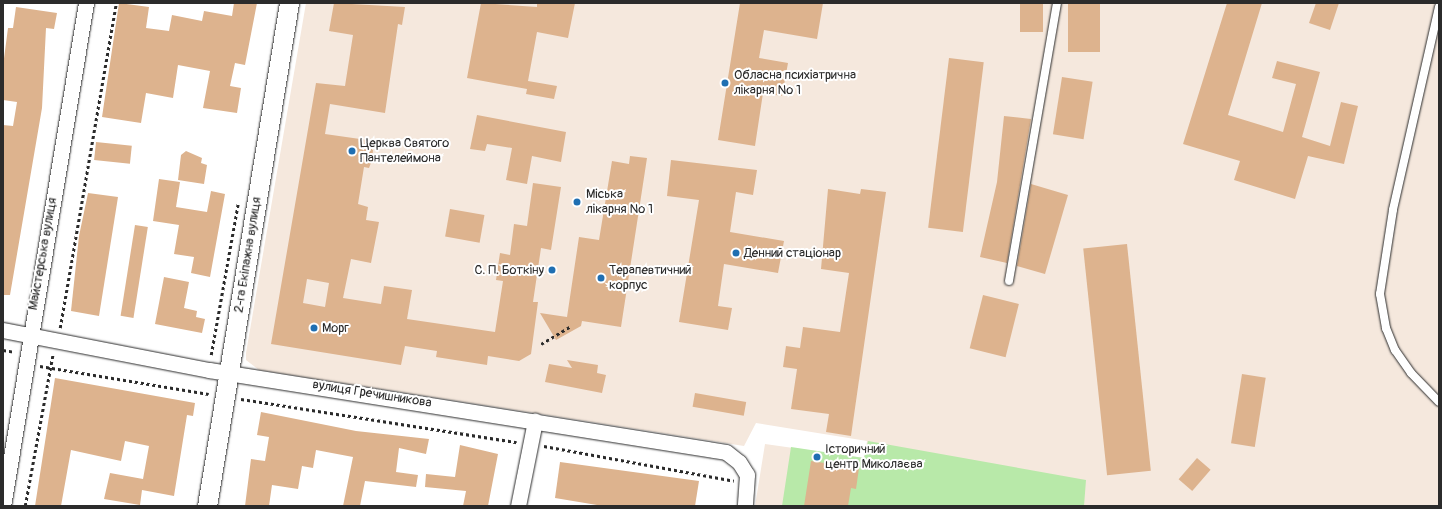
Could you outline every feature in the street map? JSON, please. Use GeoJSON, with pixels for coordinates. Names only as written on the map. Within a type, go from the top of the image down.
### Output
{"type":"FeatureCollection","features":[{"type":"Feature","properties":{"kind":"street","name":"Майстерська вулиця"},"geometry":{"type":"LineString","coordinates":[[3,506],[86,3]]}},
{"type":"Feature","properties":{"kind":"street","name":"2-га Екіпажна вулиця"},"geometry":{"type":"LineString","coordinates":[[207,506],[230,373],[289,3]]}},
{"type":"Feature","properties":{"kind":"street","name":"вулиця Гречишникова"},"geometry":{"type":"LineString","coordinates":[[3,330],[32,334],[58,341],[230,373],[726,452],[739,462],[748,483]]}},
{"type":"Feature","properties":{"kind":"street"},"geometry":{"type":"LineString","coordinates":[[518,506],[535,421]]}},
{"type":"Feature","properties":{"kind":"street"},"geometry":{"type":"LineString","coordinates":[[744,506],[748,483]]}},
{"type":"Feature","properties":{"kind":"lane"},"geometry":{"type":"LineString","coordinates":[[1008,281],[1057,3]]}},
{"type":"Feature","properties":{"kind":"lane"},"geometry":{"type":"LineString","coordinates":[[1439,7],[1393,210],[1380,294],[1386,328],[1395,350],[1411,373],[1439,402]]}},
{"type":"Feature","properties":{"kind":"path"},"geometry":{"type":"LineString","coordinates":[[25,506],[49,368],[58,341],[116,3]]}},
{"type":"Feature","properties":{"kind":"path"},"geometry":{"type":"LineString","coordinates":[[541,344],[571,326]]}},
{"type":"Feature","properties":{"kind":"path"},"geometry":{"type":"LineString","coordinates":[[3,350],[19,353],[18,362],[27,364],[217,395]]}},
{"type":"Feature","properties":{"kind":"path"},"geometry":{"type":"LineString","coordinates":[[234,398],[531,444],[748,483]]}},
{"type":"Feature","properties":{"kind":"shaded area"},"geometry":{"type":"Polygon","coordinates":[[[306,3],[1439,3],[1439,506],[755,506],[765,444],[864,458],[867,441],[756,423],[744,446],[259,370],[246,360],[246,353],[306,3]]]}},
{"type":"Feature","properties":{"kind":"green space"},"geometry":{"type":"Polygon","coordinates":[[[868,441],[1086,480],[1084,506],[782,506],[791,447],[864,458],[868,441]]]}},
{"type":"Feature","properties":{"kind":"building"},"geometry":{"type":"Polygon","coordinates":[[[119,3],[149,7],[146,28],[169,31],[172,15],[202,21],[204,11],[232,16],[234,3],[257,3],[245,65],[235,63],[230,86],[241,88],[237,113],[203,108],[210,71],[178,65],[173,98],[146,93],[141,123],[102,117],[119,3]]]}},
{"type":"Feature","properties":{"kind":"building"},"geometry":{"type":"Polygon","coordinates":[[[334,3],[405,7],[402,25],[398,24],[385,113],[330,104],[325,134],[374,141],[372,160],[369,168],[364,167],[358,204],[368,207],[366,220],[379,222],[371,263],[351,259],[343,298],[381,304],[384,286],[412,290],[407,319],[495,332],[503,281],[496,280],[500,253],[510,255],[514,224],[527,226],[533,183],[561,187],[551,250],[541,248],[533,302],[538,302],[531,354],[519,361],[488,356],[487,365],[436,357],[437,351],[405,346],[401,365],[271,344],[316,83],[345,86],[353,35],[329,31],[334,3]],[[307,279],[303,303],[325,307],[329,283],[307,279]]]}},
{"type":"Feature","properties":{"kind":"building"},"geometry":{"type":"Polygon","coordinates":[[[481,3],[537,7],[537,3],[575,3],[568,38],[537,32],[528,81],[557,86],[554,99],[526,94],[527,89],[467,78],[481,3]]]}},
{"type":"Feature","properties":{"kind":"building"},"geometry":{"type":"Polygon","coordinates":[[[740,3],[823,3],[817,39],[764,30],[759,58],[788,63],[782,96],[763,93],[755,146],[718,140],[740,3]]]}},
{"type":"Feature","properties":{"kind":"building"},"geometry":{"type":"Polygon","coordinates":[[[1020,3],[1043,3],[1043,32],[1020,32],[1020,3]]]}},
{"type":"Feature","properties":{"kind":"building"},"geometry":{"type":"Polygon","coordinates":[[[1068,3],[1100,3],[1100,52],[1068,52],[1068,3]]]}},
{"type":"Feature","properties":{"kind":"building"},"geometry":{"type":"Polygon","coordinates":[[[1227,3],[1262,3],[1228,115],[1283,132],[1296,84],[1272,78],[1277,61],[1320,72],[1302,137],[1330,146],[1341,102],[1358,106],[1344,164],[1308,156],[1295,199],[1234,180],[1240,161],[1183,144],[1227,3]]]}},
{"type":"Feature","properties":{"kind":"building"},"geometry":{"type":"Polygon","coordinates":[[[1316,3],[1339,3],[1330,30],[1309,23],[1316,3]]]}},
{"type":"Feature","properties":{"kind":"building"},"geometry":{"type":"Polygon","coordinates":[[[16,7],[57,13],[54,29],[46,28],[42,108],[10,295],[3,295],[3,125],[13,126],[17,102],[3,100],[3,66],[8,28],[13,28],[16,7]]]}},
{"type":"Feature","properties":{"kind":"building"},"geometry":{"type":"Polygon","coordinates":[[[949,58],[984,62],[963,232],[928,228],[949,58]]]}},
{"type":"Feature","properties":{"kind":"building"},"geometry":{"type":"Polygon","coordinates":[[[1062,77],[1093,82],[1084,139],[1053,134],[1062,77]]]}},
{"type":"Feature","properties":{"kind":"building"},"geometry":{"type":"Polygon","coordinates":[[[477,115],[566,132],[561,162],[532,156],[527,184],[506,180],[512,148],[487,144],[485,151],[470,149],[477,115]]]}},
{"type":"Feature","properties":{"kind":"building"},"geometry":{"type":"Polygon","coordinates":[[[1004,116],[1031,119],[1007,263],[980,257],[997,182],[1004,116]]]}},
{"type":"Feature","properties":{"kind":"building"},"geometry":{"type":"Polygon","coordinates":[[[96,142],[132,146],[130,164],[94,160],[96,142]]]}},
{"type":"Feature","properties":{"kind":"building"},"geometry":{"type":"Polygon","coordinates":[[[186,151],[202,158],[201,163],[207,165],[204,184],[178,180],[181,155],[186,151]]]}},
{"type":"Feature","properties":{"kind":"building","name":"Терапевтичний корпус"},"geometry":{"type":"Polygon","coordinates":[[[630,156],[647,158],[621,327],[582,321],[581,326],[556,340],[540,313],[567,317],[579,237],[599,240],[612,161],[629,164],[630,156]]]}},
{"type":"Feature","properties":{"kind":"building","name":"Денний стаціонар"},"geometry":{"type":"Polygon","coordinates":[[[671,160],[757,170],[753,195],[736,192],[730,232],[784,241],[778,273],[724,264],[718,306],[732,308],[728,330],[679,322],[699,200],[667,196],[671,160]]]}},
{"type":"Feature","properties":{"kind":"building"},"geometry":{"type":"Polygon","coordinates":[[[159,179],[180,182],[176,207],[207,212],[211,191],[225,194],[210,277],[191,273],[194,257],[174,254],[179,225],[153,221],[159,179]]]}},
{"type":"Feature","properties":{"kind":"building"},"geometry":{"type":"Polygon","coordinates":[[[1031,184],[1068,195],[1045,274],[1017,266],[1031,184]]]}},
{"type":"Feature","properties":{"kind":"building"},"geometry":{"type":"Polygon","coordinates":[[[828,189],[860,194],[861,189],[886,192],[851,436],[826,432],[829,414],[791,409],[797,369],[783,367],[786,346],[800,348],[803,327],[840,332],[849,273],[821,269],[828,189]]]}},
{"type":"Feature","properties":{"kind":"building"},"geometry":{"type":"Polygon","coordinates":[[[88,193],[118,197],[99,316],[71,311],[79,236],[88,193]]]}},
{"type":"Feature","properties":{"kind":"building"},"geometry":{"type":"Polygon","coordinates":[[[450,209],[484,215],[480,243],[445,237],[450,209]]]}},
{"type":"Feature","properties":{"kind":"building"},"geometry":{"type":"Polygon","coordinates":[[[135,225],[148,227],[133,318],[121,316],[135,225]]]}},
{"type":"Feature","properties":{"kind":"building"},"geometry":{"type":"Polygon","coordinates":[[[1127,244],[1151,471],[1107,475],[1083,249],[1127,244]]]}},
{"type":"Feature","properties":{"kind":"building"},"geometry":{"type":"Polygon","coordinates":[[[164,277],[189,282],[184,308],[197,311],[196,317],[205,319],[202,333],[155,324],[164,277]]]}},
{"type":"Feature","properties":{"kind":"building"},"geometry":{"type":"Polygon","coordinates":[[[983,295],[1019,304],[1006,357],[970,348],[983,295]]]}},
{"type":"Feature","properties":{"kind":"building"},"geometry":{"type":"Polygon","coordinates":[[[567,360],[598,365],[597,373],[606,375],[602,393],[545,382],[549,364],[572,368],[567,360]]]}},
{"type":"Feature","properties":{"kind":"building"},"geometry":{"type":"Polygon","coordinates":[[[1242,374],[1266,378],[1255,447],[1231,443],[1242,374]]]}},
{"type":"Feature","properties":{"kind":"building"},"geometry":{"type":"Polygon","coordinates":[[[55,378],[195,403],[193,416],[187,415],[174,496],[142,490],[140,505],[104,499],[110,473],[143,479],[149,446],[125,441],[121,461],[71,450],[61,506],[35,506],[55,378]]]}},
{"type":"Feature","properties":{"kind":"building"},"geometry":{"type":"Polygon","coordinates":[[[695,393],[746,402],[744,416],[693,407],[695,393]]]}},
{"type":"Feature","properties":{"kind":"building"},"geometry":{"type":"Polygon","coordinates":[[[261,412],[356,431],[429,439],[426,454],[399,448],[396,472],[418,475],[416,487],[365,481],[360,506],[343,506],[353,457],[316,450],[313,468],[302,466],[298,489],[272,485],[269,506],[245,506],[251,459],[265,461],[269,437],[257,435],[261,412]]]}},
{"type":"Feature","properties":{"kind":"building"},"geometry":{"type":"Polygon","coordinates":[[[460,445],[498,454],[488,506],[463,506],[466,491],[425,487],[426,474],[455,477],[460,445]]]}},
{"type":"Feature","properties":{"kind":"building"},"geometry":{"type":"Polygon","coordinates":[[[1197,458],[1211,470],[1192,491],[1179,479],[1197,458]]]}},
{"type":"Feature","properties":{"kind":"building"},"geometry":{"type":"Polygon","coordinates":[[[811,461],[859,468],[856,489],[851,488],[848,506],[804,506],[811,461]]]}},
{"type":"Feature","properties":{"kind":"building"},"geometry":{"type":"Polygon","coordinates":[[[560,462],[699,481],[695,506],[603,506],[555,498],[560,462]]]}},
{"type":"Feature","properties":{"kind":"place","name":"Обласна психіатрична лікарня № 1"},"geometry":{"type":"Point","coordinates":[725,83]}},
{"type":"Feature","properties":{"kind":"place","name":"Церква Святого Пантелеймона"},"geometry":{"type":"Point","coordinates":[352,151]}},
{"type":"Feature","properties":{"kind":"place","name":"Міська лікарня № 1"},"geometry":{"type":"Point","coordinates":[577,202]}},
{"type":"Feature","properties":{"kind":"place","name":"Денний стаціонар"},"geometry":{"type":"Point","coordinates":[736,253]}},
{"type":"Feature","properties":{"kind":"place","name":"С. П. Боткіну"},"geometry":{"type":"Point","coordinates":[552,270]}},
{"type":"Feature","properties":{"kind":"place","name":"Терапевтичний корпус"},"geometry":{"type":"Point","coordinates":[601,278]}},
{"type":"Feature","properties":{"kind":"place","name":"Морг"},"geometry":{"type":"Point","coordinates":[314,328]}},
{"type":"Feature","properties":{"kind":"place","name":"Історичний центр Миколаєва"},"geometry":{"type":"Point","coordinates":[817,457]}}]}
